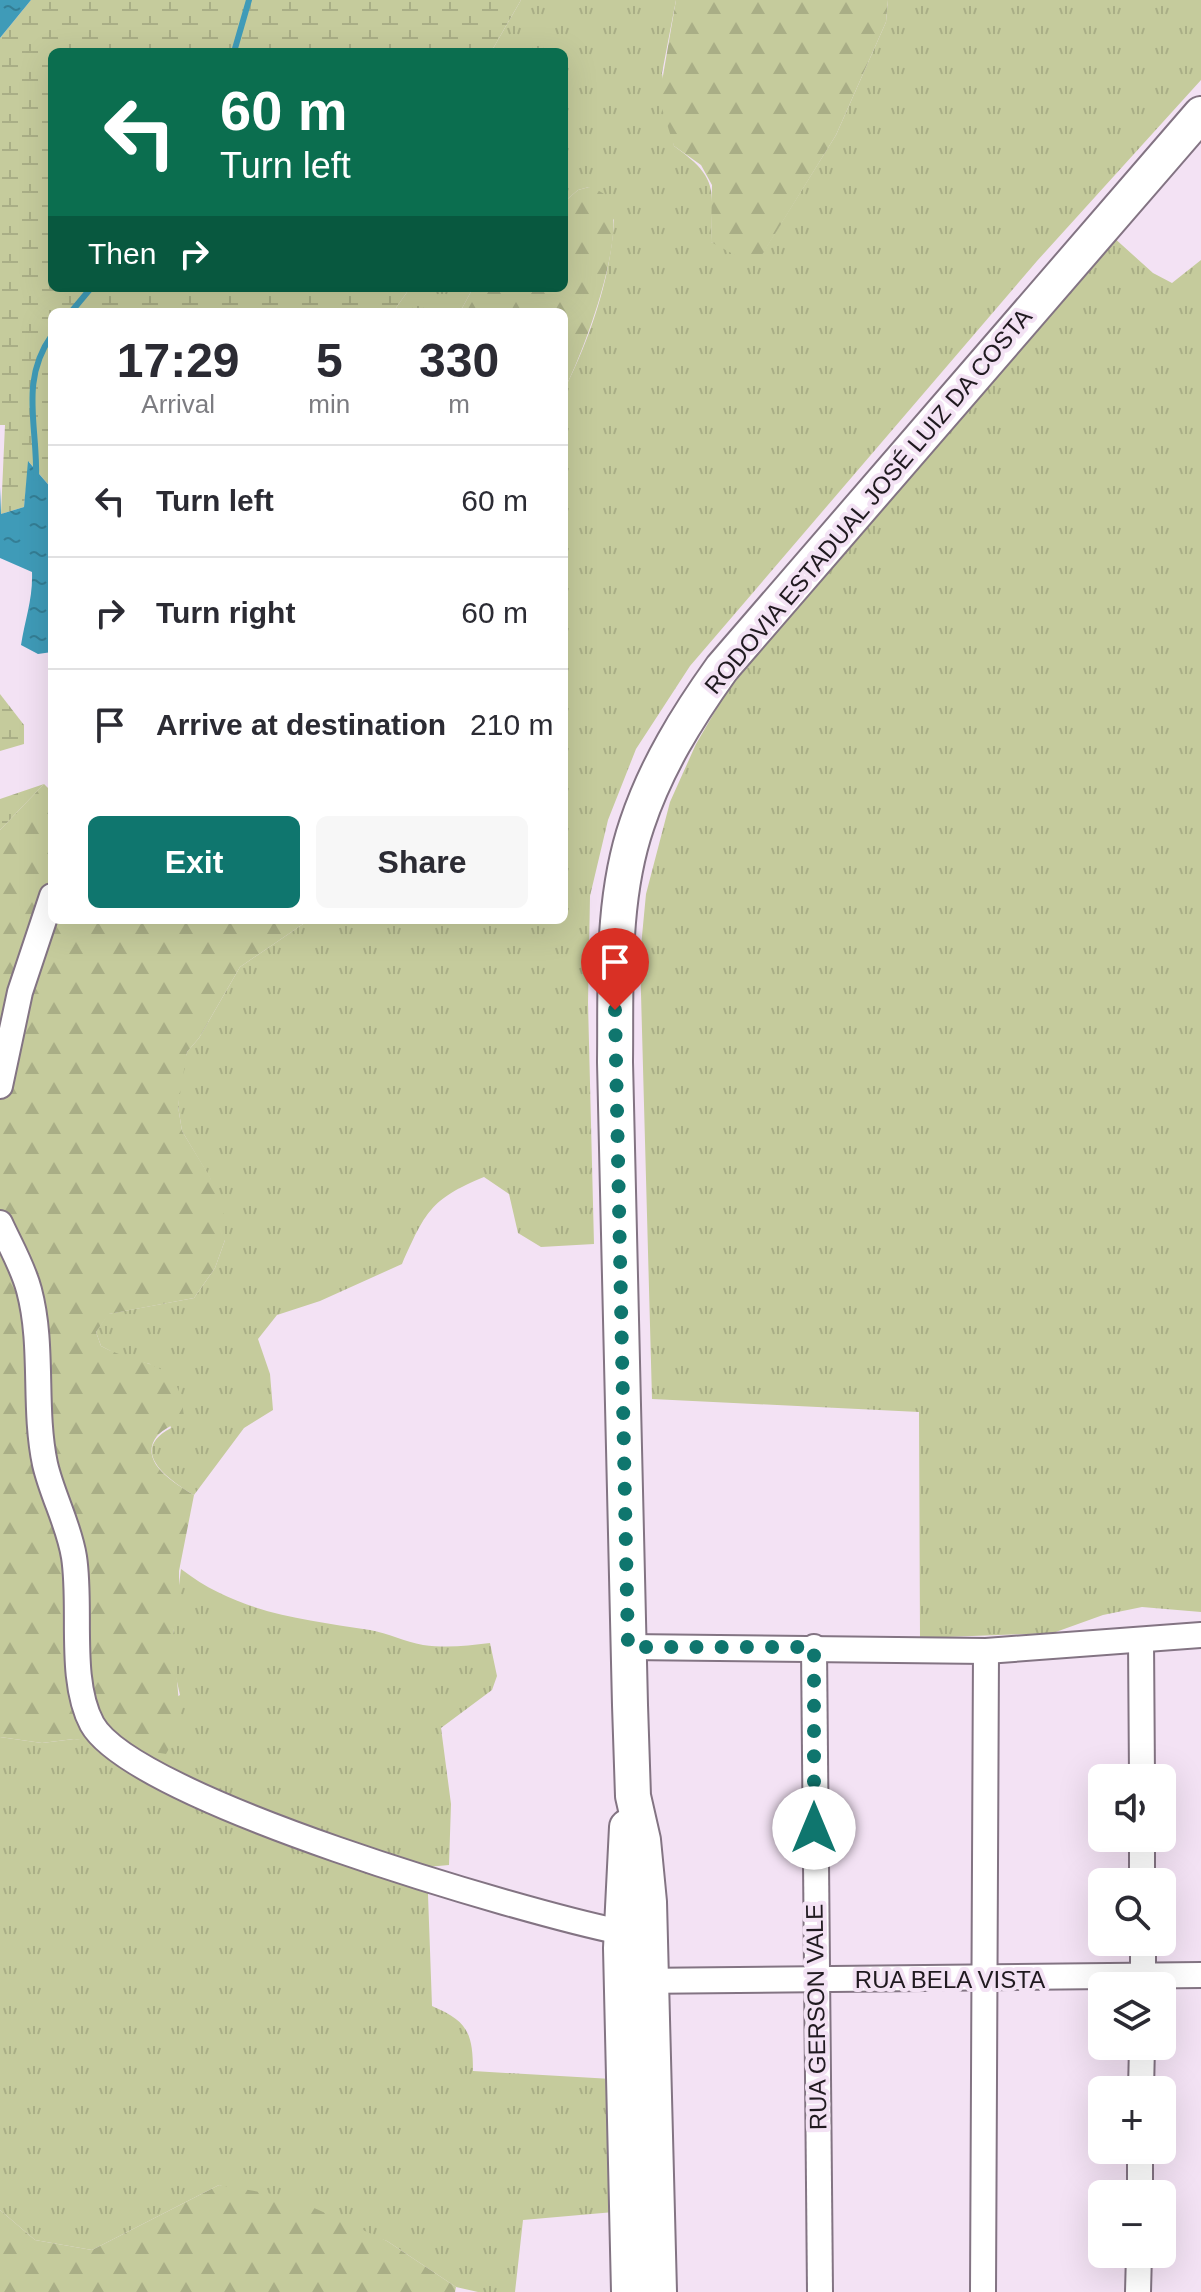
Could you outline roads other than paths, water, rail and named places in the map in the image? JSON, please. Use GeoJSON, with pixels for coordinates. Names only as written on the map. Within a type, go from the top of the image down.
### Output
{"type":"FeatureCollection","features":[{"type":"Feature","properties":{"kind":"main road","name":"RODOVIA ESTADUAL JOSÉ LUIZ DA COSTA"},"geometry":{"type":"LineString","coordinates":[[633,1796],[616,958],[623,882],[636,826],[672,742],[722,668],[1201,114]]}},
{"type":"Feature","properties":{"kind":"main road"},"geometry":{"type":"LineString","coordinates":[[633,1796],[624,1841],[621,1932],[636,1981],[659,2292]]}},
{"type":"Feature","properties":{"kind":"main road"},"geometry":{"type":"LineString","coordinates":[[629,2292],[636,1981],[648,1887],[633,1796]]}},
{"type":"Feature","properties":{"kind":"street"},"geometry":{"type":"LineString","coordinates":[[0,1086],[20,992],[48,908]]}},
{"type":"Feature","properties":{"kind":"street"},"geometry":{"type":"LineString","coordinates":[[0,1223],[29,1289],[45,1465],[74,1553],[78,1591],[79,1677],[93,1726],[120,1754],[173,1783],[314,1843],[621,1932]]}},
{"type":"Feature","properties":{"kind":"street"},"geometry":{"type":"LineString","coordinates":[[628,1647],[986,1651],[1201,1635]]}},
{"type":"Feature","properties":{"kind":"street"},"geometry":{"type":"LineString","coordinates":[[1141,1640],[1142,1764]]}},
{"type":"Feature","properties":{"kind":"street","name":"RUA GERSON VALE"},"geometry":{"type":"LineString","coordinates":[[814,1647],[814,1980],[820,2292]]}},
{"type":"Feature","properties":{"kind":"street"},"geometry":{"type":"LineString","coordinates":[[983,2292],[986,1651]]}},
{"type":"Feature","properties":{"kind":"street","name":"RUA BELA VISTA"},"geometry":{"type":"LineString","coordinates":[[1176,1978],[1201,1975]]}},
{"type":"Feature","properties":{"kind":"street","name":"RUA BELA VISTA"},"geometry":{"type":"LineString","coordinates":[[636,1981],[1088,1981]]}},
{"type":"Feature","properties":{"kind":"street"},"geometry":{"type":"LineString","coordinates":[[1138,2292],[1139,2268]]}},
{"type":"Feature","properties":{"kind":"water"},"geometry":{"type":"Polygon","coordinates":[[[0,0],[31,0],[0,38],[0,0]]]}},
{"type":"Feature","properties":{"kind":"water"},"geometry":{"type":"Polygon","coordinates":[[[28,461],[48,484],[48,653],[38,654],[21,645],[32,572],[0,558],[0,487],[1,514],[24,507],[28,461]]]}},
{"type":"Feature","properties":{"kind":"waterway"},"geometry":{"type":"LineString","coordinates":[[235,48],[249,0]]}},
{"type":"Feature","properties":{"kind":"waterway"},"geometry":{"type":"LineString","coordinates":[[74,308],[88,292]]}},
{"type":"Feature","properties":{"kind":"waterway"},"geometry":{"type":"LineString","coordinates":[[36,478],[33,387],[36,370],[48,342]]}}]}
